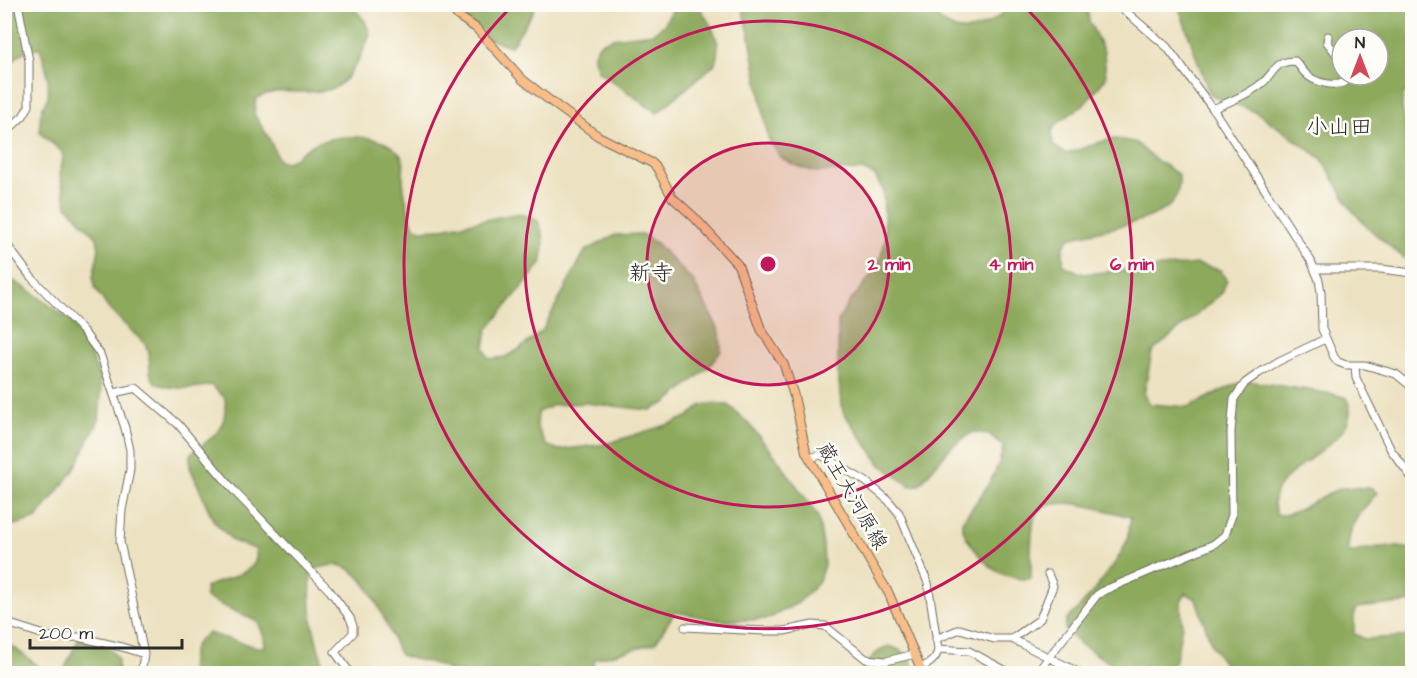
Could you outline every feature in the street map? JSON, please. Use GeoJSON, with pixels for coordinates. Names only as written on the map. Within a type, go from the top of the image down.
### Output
{"type":"FeatureCollection","features":[{"type":"Feature","properties":{"kind":"main road","name":"蔵王大河原線"},"geometry":{"type":"LineString","coordinates":[[448,4],[458,16],[476,28],[523,80],[597,136],[652,163],[672,197],[694,217],[738,265],[761,329],[784,365],[794,396],[802,443],[889,594],[922,671]]}},
{"type":"Feature","properties":{"kind":"street"},"geometry":{"type":"LineString","coordinates":[[4,134],[23,116],[29,106],[29,61],[18,4]]}},
{"type":"Feature","properties":{"kind":"street"},"geometry":{"type":"LineString","coordinates":[[1118,4],[1167,47],[1213,109],[1315,269],[1321,292],[1321,323],[1325,339],[1334,357],[1338,362],[1346,365],[1380,368],[1396,374],[1413,387]]}},
{"type":"Feature","properties":{"kind":"street"},"geometry":{"type":"LineString","coordinates":[[1328,36],[1327,42],[1330,46]]}},
{"type":"Feature","properties":{"kind":"street"},"geometry":{"type":"LineString","coordinates":[[1213,109],[1261,84],[1276,66],[1287,61],[1295,61],[1312,79],[1330,84]]}},
{"type":"Feature","properties":{"kind":"street"},"geometry":{"type":"LineString","coordinates":[[4,241],[31,277],[93,343],[100,354],[114,393],[129,441],[131,458],[122,510],[120,542],[144,654],[141,674]]}},
{"type":"Feature","properties":{"kind":"street"},"geometry":{"type":"LineString","coordinates":[[1315,269],[1381,269],[1413,273]]}},
{"type":"Feature","properties":{"kind":"street"},"geometry":{"type":"LineString","coordinates":[[1036,674],[1097,595],[1221,540],[1232,515],[1231,432],[1234,399],[1245,383],[1279,361],[1325,339]]}},
{"type":"Feature","properties":{"kind":"street"},"geometry":{"type":"LineString","coordinates":[[1355,365],[1356,378],[1391,450],[1413,478]]}},
{"type":"Feature","properties":{"kind":"street"},"geometry":{"type":"LineString","coordinates":[[114,393],[136,388],[178,424],[236,493],[330,591],[350,618],[353,626],[353,633],[335,652],[351,674]]}},
{"type":"Feature","properties":{"kind":"street"},"geometry":{"type":"LineString","coordinates":[[809,458],[821,454],[865,481],[895,507],[928,583],[937,653],[922,671]]}},
{"type":"Feature","properties":{"kind":"street"},"geometry":{"type":"LineString","coordinates":[[1012,639],[1040,619],[1053,586],[1048,574]]}},
{"type":"Feature","properties":{"kind":"street"},"geometry":{"type":"LineString","coordinates":[[4,622],[54,638],[78,637],[144,654]]}},
{"type":"Feature","properties":{"kind":"street"},"geometry":{"type":"LineString","coordinates":[[685,627],[784,631],[813,625],[825,626],[866,659],[886,661],[915,654]]}},
{"type":"Feature","properties":{"kind":"street"},"geometry":{"type":"LineString","coordinates":[[936,639],[960,629],[994,639],[1012,639],[1082,674]]}},
{"type":"Feature","properties":{"kind":"street"},"geometry":{"type":"LineString","coordinates":[[937,653],[969,651],[1012,674]]}},
{"type":"Feature","properties":{"kind":"green space"},"geometry":{"type":"Polygon","coordinates":[[[5,5],[351,5],[365,21],[370,34],[351,71],[340,84],[321,91],[276,92],[256,99],[254,114],[270,140],[279,161],[287,162],[324,140],[363,137],[376,140],[397,151],[403,160],[403,183],[408,209],[413,224],[420,230],[437,229],[520,213],[538,221],[543,234],[544,247],[541,264],[487,330],[484,348],[489,359],[505,357],[542,331],[585,251],[615,235],[642,234],[656,243],[693,281],[720,332],[721,351],[709,367],[666,403],[650,410],[585,403],[554,405],[538,412],[537,427],[546,445],[559,450],[605,444],[673,423],[689,416],[702,405],[716,403],[728,405],[747,422],[776,457],[818,516],[824,565],[818,583],[798,603],[768,619],[723,621],[675,612],[655,643],[595,659],[591,673],[452,674],[440,666],[400,655],[378,606],[363,582],[345,567],[328,566],[312,570],[310,596],[315,636],[327,673],[190,673],[195,646],[208,633],[256,647],[265,647],[258,622],[206,598],[205,588],[248,570],[254,564],[256,557],[255,549],[233,541],[213,520],[190,467],[190,454],[212,437],[222,425],[225,398],[211,385],[183,388],[155,383],[150,373],[149,353],[145,344],[108,308],[95,288],[93,277],[99,249],[97,238],[67,206],[60,175],[62,152],[40,133],[42,109],[48,98],[47,71],[42,53],[40,48],[24,52],[5,72],[5,5]]]}},
{"type":"Feature","properties":{"kind":"green space"},"geometry":{"type":"Polygon","coordinates":[[[454,5],[535,5],[533,12],[511,46],[480,37],[454,5]]]}},
{"type":"Feature","properties":{"kind":"green space"},"geometry":{"type":"Polygon","coordinates":[[[675,5],[698,5],[715,33],[717,56],[714,65],[657,113],[598,71],[593,56],[599,44],[612,38],[653,33],[664,25],[675,5]]]}},
{"type":"Feature","properties":{"kind":"green space"},"geometry":{"type":"Polygon","coordinates":[[[741,5],[923,5],[945,24],[966,30],[991,22],[1011,5],[1087,5],[1089,21],[1104,52],[1106,78],[1083,106],[1060,121],[1052,130],[1053,145],[1066,154],[1115,139],[1135,142],[1152,157],[1179,175],[1179,187],[1175,198],[1162,211],[1122,225],[1069,238],[1063,247],[1063,265],[1083,274],[1197,264],[1220,270],[1227,279],[1222,293],[1152,352],[1144,394],[1150,404],[1188,407],[1236,384],[1249,381],[1347,398],[1350,412],[1346,424],[1338,436],[1286,478],[1278,488],[1274,498],[1276,515],[1285,515],[1301,509],[1343,488],[1372,488],[1377,493],[1353,525],[1348,551],[1355,552],[1390,546],[1412,550],[1412,602],[1357,608],[1354,616],[1354,634],[1365,639],[1412,636],[1412,673],[1230,673],[1212,646],[1196,599],[1186,593],[1181,601],[1182,625],[1176,660],[1166,671],[1145,673],[1113,665],[1080,644],[1065,629],[1066,620],[1115,563],[1125,545],[1131,517],[1068,503],[1045,507],[1034,518],[1031,578],[1022,579],[999,572],[990,566],[974,548],[962,527],[962,521],[987,486],[1001,457],[1003,446],[989,434],[973,432],[951,447],[919,485],[910,486],[881,465],[843,412],[838,376],[838,321],[848,304],[873,273],[881,256],[885,241],[883,190],[874,175],[862,170],[815,172],[794,165],[780,157],[768,138],[749,32],[741,5]]]}},
{"type":"Feature","properties":{"kind":"green space"},"geometry":{"type":"Polygon","coordinates":[[[1178,5],[1412,5],[1412,91],[1403,94],[1402,107],[1412,165],[1412,265],[1367,227],[1351,209],[1322,159],[1259,114],[1209,93],[1178,5]]]}},
{"type":"Feature","properties":{"kind":"green space"},"geometry":{"type":"Polygon","coordinates":[[[5,276],[29,290],[72,322],[88,349],[100,378],[101,395],[99,420],[74,470],[37,518],[15,525],[5,524],[5,276]]]}},
{"type":"Feature","properties":{"kind":"green space"},"geometry":{"type":"Polygon","coordinates":[[[79,638],[107,646],[118,658],[118,673],[62,674],[79,638]]]}},
{"type":"Feature","properties":{"kind":"green space"},"geometry":{"type":"Polygon","coordinates":[[[5,641],[48,673],[5,673],[5,641]]]}},
{"type":"Feature","properties":{"kind":"green space"},"geometry":{"type":"Polygon","coordinates":[[[890,646],[902,651],[912,661],[913,673],[860,674],[876,653],[890,646]]]}},
{"type":"Feature","properties":{"kind":"district","name":"小山田"},"geometry":{"type":"Point","coordinates":[1339,127]}},
{"type":"Feature","properties":{"kind":"district","name":"新寺"},"geometry":{"type":"Point","coordinates":[651,273]}}]}
